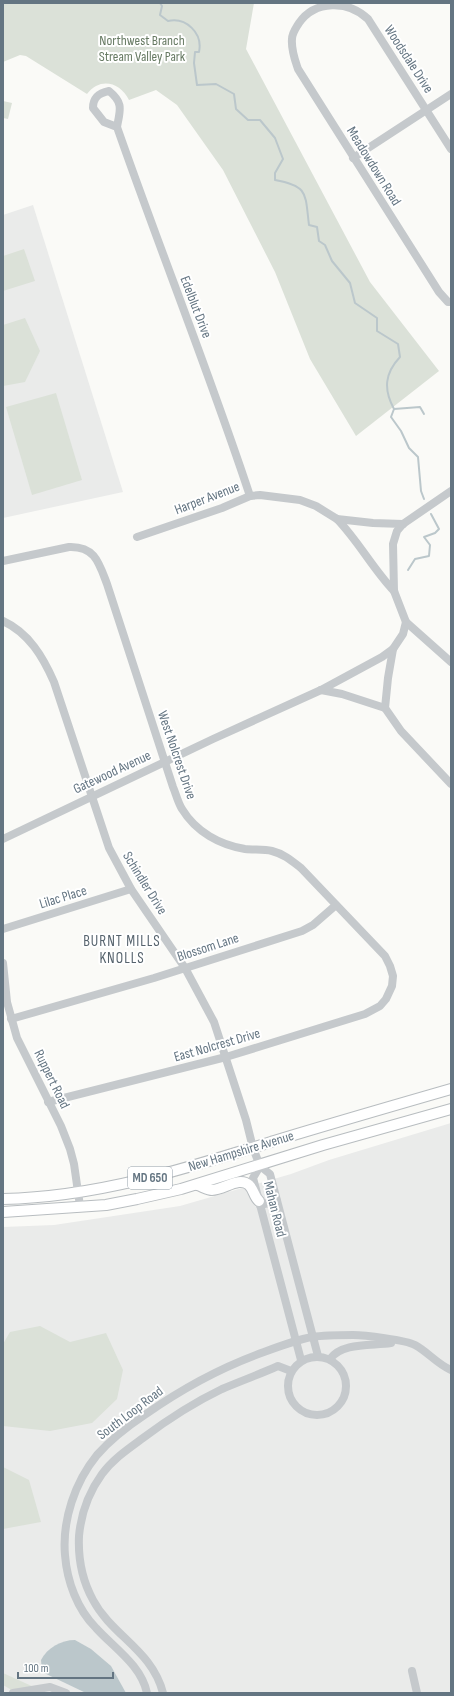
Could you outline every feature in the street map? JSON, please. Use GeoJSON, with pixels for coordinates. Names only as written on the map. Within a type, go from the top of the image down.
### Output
{"type":"FeatureCollection","features":[{"type":"Feature","properties":{"kind":"main road","name":"New Hampshire Avenue"},"geometry":{"type":"LineString","coordinates":[[3,1198],[45,1196],[78,1192],[158,1176],[451,1089]]}},
{"type":"Feature","properties":{"kind":"main road","name":"New Hampshire Avenue"},"geometry":{"type":"LineString","coordinates":[[3,1212],[106,1205],[137,1200],[197,1185],[323,1145],[451,1109]]}},
{"type":"Feature","properties":{"kind":"main road"},"geometry":{"type":"LineString","coordinates":[[197,1185],[212,1190],[241,1182],[248,1184],[256,1199],[260,1203]]}},
{"type":"Feature","properties":{"kind":"street","name":"Woodsdale Drive"},"geometry":{"type":"LineString","coordinates":[[293,56],[292,39],[294,31],[303,17],[320,6],[329,4],[338,4],[354,8],[368,19],[451,149]]}},
{"type":"Feature","properties":{"kind":"street","name":"Meadowdown Road"},"geometry":{"type":"LineString","coordinates":[[293,56],[298,69],[436,288],[448,302],[451,302]]}},
{"type":"Feature","properties":{"kind":"street"},"geometry":{"type":"LineString","coordinates":[[354,158],[451,94]]}},
{"type":"Feature","properties":{"kind":"street","name":"Edelblut Drive"},"geometry":{"type":"LineString","coordinates":[[116,127],[215,395],[250,496]]}},
{"type":"Feature","properties":{"kind":"street"},"geometry":{"type":"LineString","coordinates":[[451,491],[403,524],[397,531],[393,544],[394,591],[406,622],[451,662]]}},
{"type":"Feature","properties":{"kind":"street","name":"Harper Avenue"},"geometry":{"type":"LineString","coordinates":[[137,537],[222,508],[250,496],[260,495],[300,500],[316,506],[337,519],[373,523],[403,524]]}},
{"type":"Feature","properties":{"kind":"street"},"geometry":{"type":"LineString","coordinates":[[337,519],[350,532],[384,580],[394,591]]}},
{"type":"Feature","properties":{"kind":"street","name":"West Nolcrest Drive"},"geometry":{"type":"LineString","coordinates":[[3,561],[78,547],[93,554],[99,562],[107,584],[181,808],[199,829],[213,839],[246,849],[272,851],[287,857],[301,868],[385,956],[393,976],[392,986],[386,999]]}},
{"type":"Feature","properties":{"kind":"street","name":"Schindler Drive"},"geometry":{"type":"LineString","coordinates":[[3,621],[22,632],[36,648],[45,662],[54,682],[109,848],[131,889],[185,968],[214,1022],[260,1166]]}},
{"type":"Feature","properties":{"kind":"street"},"geometry":{"type":"LineString","coordinates":[[385,708],[393,649],[403,634],[406,622]]}},
{"type":"Feature","properties":{"kind":"street","name":"Gatewood Avenue"},"geometry":{"type":"LineString","coordinates":[[3,839],[91,796],[320,690],[382,657],[393,649]]}},
{"type":"Feature","properties":{"kind":"street"},"geometry":{"type":"LineString","coordinates":[[320,690],[342,694],[385,708],[398,727],[451,784]]}},
{"type":"Feature","properties":{"kind":"street","name":"Lilac Place"},"geometry":{"type":"LineString","coordinates":[[3,928],[131,889]]}},
{"type":"Feature","properties":{"kind":"street","name":"Blossom Lane"},"geometry":{"type":"LineString","coordinates":[[11,1019],[185,968],[302,931],[313,925],[336,905]]}},
{"type":"Feature","properties":{"kind":"street","name":"Ruppert Road"},"geometry":{"type":"LineString","coordinates":[[3,963],[7,1002],[17,1038],[61,1126],[74,1164],[80,1206]]}},
{"type":"Feature","properties":{"kind":"street","name":"East Nolcrest Drive"},"geometry":{"type":"LineString","coordinates":[[48,1102],[226,1057],[365,1014],[380,1006],[386,999]]}},
{"type":"Feature","properties":{"kind":"street","name":"Mahan Road"},"geometry":{"type":"LineString","coordinates":[[301,1360],[253,1178],[260,1166],[270,1174],[318,1356]]}},
{"type":"Feature","properties":{"kind":"street"},"geometry":{"type":"LineString","coordinates":[[260,1203],[277,1201]]}},
{"type":"Feature","properties":{"kind":"street"},"geometry":{"type":"LineString","coordinates":[[296,1341],[313,1337],[355,1335],[402,1341],[414,1344],[442,1366],[451,1370]]}},
{"type":"Feature","properties":{"kind":"street","name":"South Loop Road"},"geometry":{"type":"LineString","coordinates":[[147,1693],[143,1680],[134,1666],[95,1628],[87,1617],[71,1585],[65,1556],[65,1536],[68,1517],[74,1496],[90,1466],[108,1443],[159,1405],[183,1390],[244,1359],[296,1341]]}},
{"type":"Feature","properties":{"kind":"street"},"geometry":{"type":"LineString","coordinates":[[330,1359],[336,1353],[344,1349],[402,1341]]}},
{"type":"Feature","properties":{"kind":"street"},"geometry":{"type":"LineString","coordinates":[[318,1356],[330,1359],[340,1370],[344,1379],[345,1388],[340,1404],[328,1414],[320,1416],[300,1409],[295,1405],[288,1390],[288,1380],[291,1371],[301,1360],[306,1358],[318,1356]]}},
{"type":"Feature","properties":{"kind":"street","name":"South Loop Road"},"geometry":{"type":"LineString","coordinates":[[163,1693],[157,1677],[145,1658],[105,1618],[95,1604],[86,1585],[80,1562],[79,1539],[83,1515],[89,1496],[102,1474],[120,1455],[150,1433],[189,1408],[221,1390],[278,1366],[291,1371]]}},
{"type":"Feature","properties":{"kind":"street"},"geometry":{"type":"LineString","coordinates":[[412,1672],[418,1693]]}},
{"type":"Feature","properties":{"kind":"street"},"geometry":{"type":"LineString","coordinates":[[13,1693],[50,1687],[66,1693]]}},
{"type":"Feature","properties":{"kind":"shaded area"},"geometry":{"type":"Polygon","coordinates":[[[33,205],[123,492],[3,518],[3,215],[33,205]]]}},
{"type":"Feature","properties":{"kind":"shaded area"},"geometry":{"type":"Polygon","coordinates":[[[451,1123],[451,1693],[3,1693],[3,1227],[54,1225],[180,1206],[291,1174],[329,1160],[451,1123]]]}},
{"type":"Feature","properties":{"kind":"shaded area"},"geometry":{"type":"Polygon","coordinates":[[[75,1640],[91,1649],[111,1666],[126,1693],[86,1693],[42,1672],[41,1660],[51,1648],[65,1641],[75,1640]]]}},
{"type":"Feature","properties":{"kind":"green space","name":"Northwest Branch Stream Valley Park"},"geometry":{"type":"Polygon","coordinates":[[[3,3],[254,3],[246,49],[370,282],[439,371],[356,436],[310,359],[275,272],[223,170],[177,105],[156,90],[129,100],[120,89],[110,84],[98,85],[87,94],[26,56],[20,55],[3,62],[3,3]]]}},
{"type":"Feature","properties":{"kind":"green space"},"geometry":{"type":"Polygon","coordinates":[[[3,101],[12,103],[8,119],[3,118],[3,101]]]}},
{"type":"Feature","properties":{"kind":"green space"},"geometry":{"type":"Polygon","coordinates":[[[24,249],[35,281],[3,291],[3,256],[24,249]]]}},
{"type":"Feature","properties":{"kind":"green space"},"geometry":{"type":"Polygon","coordinates":[[[25,318],[40,351],[25,382],[3,386],[3,325],[25,318]]]}},
{"type":"Feature","properties":{"kind":"green space"},"geometry":{"type":"Polygon","coordinates":[[[56,393],[82,480],[32,495],[6,407],[56,393]]]}},
{"type":"Feature","properties":{"kind":"green space"},"geometry":{"type":"Polygon","coordinates":[[[40,1326],[70,1342],[106,1333],[123,1370],[117,1399],[92,1423],[50,1431],[3,1426],[3,1344],[10,1332],[40,1326]]]}},
{"type":"Feature","properties":{"kind":"green space"},"geometry":{"type":"Polygon","coordinates":[[[3,1467],[29,1480],[41,1522],[3,1529],[3,1467]]]}},
{"type":"Feature","properties":{"kind":"green space"},"geometry":{"type":"Polygon","coordinates":[[[3,1673],[47,1693],[10,1693],[10,1689],[3,1685],[3,1673]]]}},
{"type":"Feature","properties":{"kind":"waterway"},"geometry":{"type":"LineString","coordinates":[[160,3],[162,6],[160,15],[168,21],[181,21],[187,24],[196,33],[200,45],[199,52],[195,52],[194,63],[197,85],[216,84],[234,94],[236,109],[248,120],[260,120],[275,138],[283,159],[275,173],[275,180],[286,182],[300,189],[303,193],[307,206],[309,225],[317,227],[319,241],[325,245],[332,261],[350,283],[355,303],[377,318],[377,331],[398,344],[400,357],[391,369],[387,382],[388,395],[394,409],[391,417],[401,431],[409,448],[418,457],[421,491],[424,499]]}},
{"type":"Feature","properties":{"kind":"waterway"},"geometry":{"type":"LineString","coordinates":[[394,409],[420,407],[424,414]]}},
{"type":"Feature","properties":{"kind":"waterway"},"geometry":{"type":"LineString","coordinates":[[408,570],[415,559],[429,556],[430,545],[424,537],[435,533],[439,529],[431,514]]}},
{"type":"Feature","properties":{"kind":"district","name":"BURNT MILLS KNOLLS"},"geometry":{"type":"Point","coordinates":[122,950]}}]}
